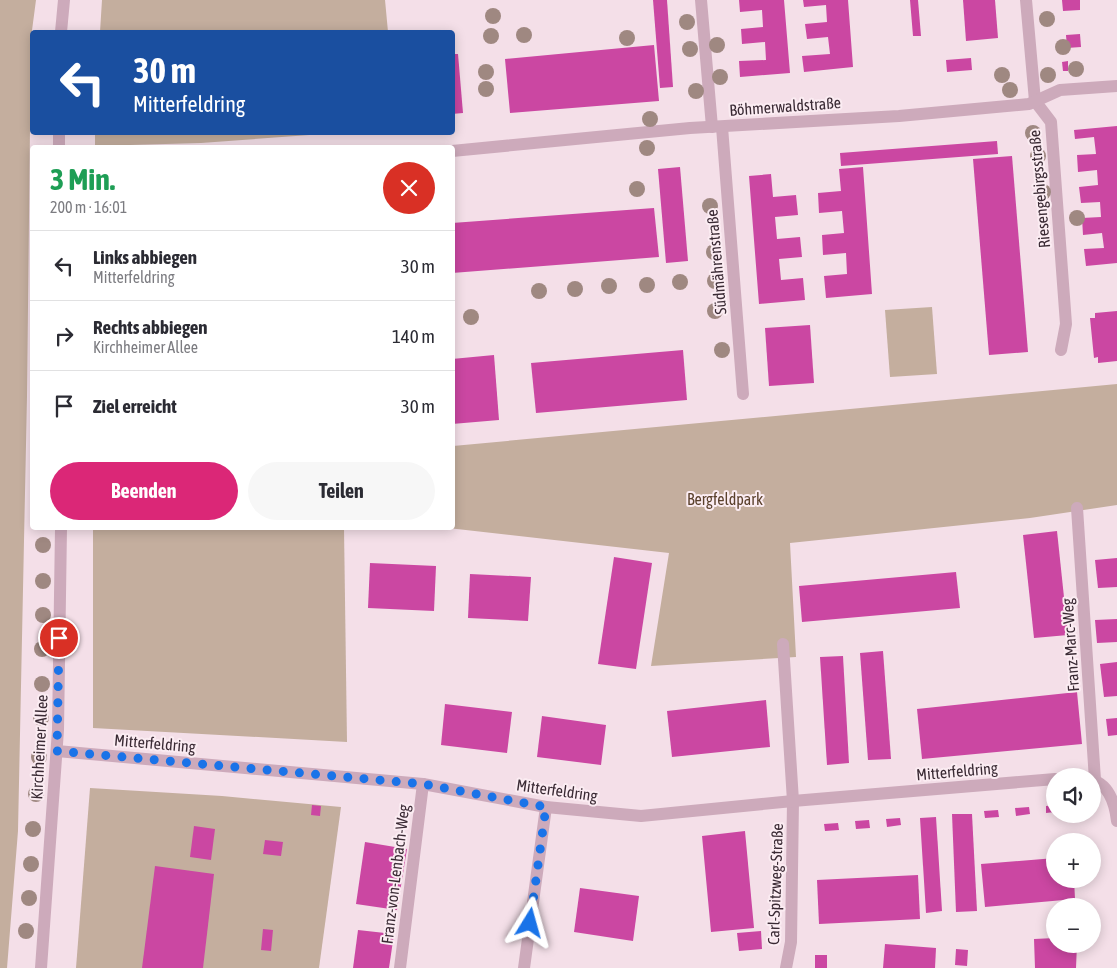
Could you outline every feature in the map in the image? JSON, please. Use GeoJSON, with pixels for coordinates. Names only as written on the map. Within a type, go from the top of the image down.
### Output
{"type":"FeatureCollection","features":[{"type":"Feature","properties":{"kind":"street"},"geometry":{"type":"LineString","coordinates":[[61,30],[64,0]]}},
{"type":"Feature","properties":{"kind":"street","name":"Südmährenstraße"},"geometry":{"type":"LineString","coordinates":[[701,0],[717,127],[743,394]]}},
{"type":"Feature","properties":{"kind":"street"},"geometry":{"type":"LineString","coordinates":[[1026,0],[1035,101]]}},
{"type":"Feature","properties":{"kind":"street","name":"Böhmerwaldstraße"},"geometry":{"type":"LineString","coordinates":[[455,151],[717,127],[898,116],[1029,104],[1060,90],[1117,86]]}},
{"type":"Feature","properties":{"kind":"street","name":"Riesengebirgsstraße"},"geometry":{"type":"LineString","coordinates":[[1035,101],[1051,122],[1066,324],[1061,350]]}},
{"type":"Feature","properties":{"kind":"street","name":"Franz-Marc-Weg"},"geometry":{"type":"LineString","coordinates":[[1077,508],[1093,768]]}},
{"type":"Feature","properties":{"kind":"street","name":"Kirchheimer Allee"},"geometry":{"type":"LineString","coordinates":[[41,968],[57,751],[60,530]]}},
{"type":"Feature","properties":{"kind":"street"},"geometry":{"type":"LineString","coordinates":[[783,644],[793,801]]}},
{"type":"Feature","properties":{"kind":"street","name":"Mitterfeldring"},"geometry":{"type":"LineString","coordinates":[[57,751],[423,784],[546,807],[641,816],[793,801],[1046,781]]}},
{"type":"Feature","properties":{"kind":"street","name":"Franz-von-Lenbach-Weg"},"geometry":{"type":"LineString","coordinates":[[400,968],[423,784]]}},
{"type":"Feature","properties":{"kind":"street"},"geometry":{"type":"LineString","coordinates":[[1112,785],[1117,821]]}},
{"type":"Feature","properties":{"kind":"street","name":"Carl-Spitzweg-Straße"},"geometry":{"type":"LineString","coordinates":[[786,968],[791,942],[793,801]]}},
{"type":"Feature","properties":{"kind":"street"},"geometry":{"type":"LineString","coordinates":[[524,968],[546,807]]}},
{"type":"Feature","properties":{"kind":"green space"},"geometry":{"type":"Polygon","coordinates":[[[0,0],[36,0],[32,30],[30,30],[27,396],[18,831],[7,968],[0,968],[0,0]]]}},
{"type":"Feature","properties":{"kind":"green space"},"geometry":{"type":"Polygon","coordinates":[[[102,0],[385,0],[388,30],[100,30],[102,0]]]}},
{"type":"Feature","properties":{"kind":"green space"},"geometry":{"type":"Polygon","coordinates":[[[95,135],[310,135],[201,143],[95,145],[95,135]]]}},
{"type":"Feature","properties":{"kind":"green space"},"geometry":{"type":"Polygon","coordinates":[[[932,307],[937,374],[890,377],[885,310],[932,307]]]}},
{"type":"Feature","properties":{"kind":"green space","name":"Bergfeldpark"},"geometry":{"type":"Polygon","coordinates":[[[1117,384],[1117,505],[1030,518],[790,543],[796,657],[651,666],[669,553],[455,529],[455,446],[1117,384]]]}},
{"type":"Feature","properties":{"kind":"green space"},"geometry":{"type":"Polygon","coordinates":[[[93,530],[344,530],[347,742],[93,728],[93,530]]]}},
{"type":"Feature","properties":{"kind":"green space"},"geometry":{"type":"Polygon","coordinates":[[[90,788],[222,796],[341,807],[319,968],[76,968],[90,788]]]}},
{"type":"Feature","properties":{"kind":"building"},"geometry":{"type":"Polygon","coordinates":[[[653,0],[667,0],[673,87],[660,88],[653,0]]]}},
{"type":"Feature","properties":{"kind":"building"},"geometry":{"type":"Polygon","coordinates":[[[739,0],[784,0],[790,73],[740,77],[739,61],[766,60],[765,42],[742,44],[741,29],[763,27],[762,10],[740,12],[739,0]]]}},
{"type":"Feature","properties":{"kind":"building"},"geometry":{"type":"Polygon","coordinates":[[[803,0],[848,0],[853,67],[804,72],[802,56],[830,54],[828,37],[807,39],[805,24],[827,22],[826,5],[804,7],[803,0]]]}},
{"type":"Feature","properties":{"kind":"building"},"geometry":{"type":"Polygon","coordinates":[[[910,0],[918,0],[921,36],[913,36],[910,0]]]}},
{"type":"Feature","properties":{"kind":"building"},"geometry":{"type":"Polygon","coordinates":[[[963,0],[995,0],[998,38],[966,41],[963,0]]]}},
{"type":"Feature","properties":{"kind":"building"},"geometry":{"type":"Polygon","coordinates":[[[1062,0],[1080,0],[1080,10],[1063,11],[1062,0]]]}},
{"type":"Feature","properties":{"kind":"building"},"geometry":{"type":"Polygon","coordinates":[[[1080,34],[1081,47],[1067,48],[1066,35],[1080,34]]]}},
{"type":"Feature","properties":{"kind":"building"},"geometry":{"type":"Polygon","coordinates":[[[654,45],[659,101],[510,113],[505,59],[654,45]]]}},
{"type":"Feature","properties":{"kind":"building"},"geometry":{"type":"Polygon","coordinates":[[[455,54],[458,54],[463,113],[455,114],[455,54]]]}},
{"type":"Feature","properties":{"kind":"building"},"geometry":{"type":"Polygon","coordinates":[[[971,58],[972,70],[947,72],[946,60],[971,58]]]}},
{"type":"Feature","properties":{"kind":"building"},"geometry":{"type":"Polygon","coordinates":[[[1068,61],[1068,71],[1063,71],[1062,62],[1068,61]]]}},
{"type":"Feature","properties":{"kind":"building"},"geometry":{"type":"Polygon","coordinates":[[[1117,126],[1117,263],[1086,266],[1084,249],[1104,248],[1102,233],[1083,235],[1082,218],[1101,217],[1100,202],[1081,203],[1079,187],[1098,185],[1097,170],[1078,172],[1077,155],[1096,154],[1094,137],[1075,139],[1074,130],[1117,126]]]}},
{"type":"Feature","properties":{"kind":"building"},"geometry":{"type":"Polygon","coordinates":[[[997,141],[998,154],[841,166],[840,153],[997,141]]]}},
{"type":"Feature","properties":{"kind":"building"},"geometry":{"type":"Polygon","coordinates":[[[1012,156],[1028,352],[989,355],[973,159],[1012,156]]]}},
{"type":"Feature","properties":{"kind":"building"},"geometry":{"type":"Polygon","coordinates":[[[680,167],[688,261],[666,263],[658,169],[680,167]]]}},
{"type":"Feature","properties":{"kind":"building"},"geometry":{"type":"Polygon","coordinates":[[[863,167],[872,294],[826,298],[824,276],[847,274],[846,253],[823,255],[822,235],[844,233],[842,211],[819,213],[818,193],[841,191],[839,169],[863,167]]]}},
{"type":"Feature","properties":{"kind":"building"},"geometry":{"type":"Polygon","coordinates":[[[771,174],[773,197],[796,195],[798,215],[775,217],[777,239],[800,237],[802,257],[779,259],[781,280],[803,278],[805,300],[759,304],[749,176],[771,174]]]}},
{"type":"Feature","properties":{"kind":"building"},"geometry":{"type":"Polygon","coordinates":[[[654,208],[659,257],[455,273],[455,223],[654,208]]]}},
{"type":"Feature","properties":{"kind":"building"},"geometry":{"type":"Polygon","coordinates":[[[1117,311],[1117,361],[1098,363],[1098,357],[1094,358],[1090,318],[1095,318],[1095,313],[1117,311]]]}},
{"type":"Feature","properties":{"kind":"building"},"geometry":{"type":"Polygon","coordinates":[[[810,325],[814,383],[769,386],[765,328],[810,325]]]}},
{"type":"Feature","properties":{"kind":"building"},"geometry":{"type":"Polygon","coordinates":[[[683,350],[687,400],[536,413],[531,363],[683,350]]]}},
{"type":"Feature","properties":{"kind":"building"},"geometry":{"type":"Polygon","coordinates":[[[494,355],[499,420],[455,424],[455,359],[494,355]]]}},
{"type":"Feature","properties":{"kind":"building"},"geometry":{"type":"Polygon","coordinates":[[[1057,531],[1068,635],[1034,638],[1023,535],[1057,531]]]}},
{"type":"Feature","properties":{"kind":"building"},"geometry":{"type":"Polygon","coordinates":[[[614,557],[652,563],[636,669],[598,664],[614,557]]]}},
{"type":"Feature","properties":{"kind":"building"},"geometry":{"type":"Polygon","coordinates":[[[1117,558],[1117,587],[1098,588],[1095,560],[1117,558]]]}},
{"type":"Feature","properties":{"kind":"building"},"geometry":{"type":"Polygon","coordinates":[[[370,563],[436,566],[434,611],[368,608],[370,563]]]}},
{"type":"Feature","properties":{"kind":"building"},"geometry":{"type":"Polygon","coordinates":[[[956,572],[960,608],[802,622],[799,586],[956,572]]]}},
{"type":"Feature","properties":{"kind":"building"},"geometry":{"type":"Polygon","coordinates":[[[470,574],[531,577],[528,621],[468,618],[470,574]]]}},
{"type":"Feature","properties":{"kind":"building"},"geometry":{"type":"Polygon","coordinates":[[[1117,619],[1117,642],[1097,643],[1095,620],[1117,619]]]}},
{"type":"Feature","properties":{"kind":"building"},"geometry":{"type":"Polygon","coordinates":[[[883,651],[891,759],[868,760],[860,653],[883,651]]]}},
{"type":"Feature","properties":{"kind":"building"},"geometry":{"type":"Polygon","coordinates":[[[843,656],[849,763],[827,765],[820,657],[843,656]]]}},
{"type":"Feature","properties":{"kind":"building"},"geometry":{"type":"Polygon","coordinates":[[[1117,662],[1117,696],[1104,697],[1100,664],[1117,662]]]}},
{"type":"Feature","properties":{"kind":"building"},"geometry":{"type":"Polygon","coordinates":[[[1077,692],[1082,744],[922,759],[917,709],[1077,692]]]}},
{"type":"Feature","properties":{"kind":"building"},"geometry":{"type":"Polygon","coordinates":[[[766,700],[770,747],[672,757],[667,711],[766,700]]]}},
{"type":"Feature","properties":{"kind":"building"},"geometry":{"type":"Polygon","coordinates":[[[445,704],[512,712],[507,753],[441,745],[445,704]]]}},
{"type":"Feature","properties":{"kind":"building"},"geometry":{"type":"Polygon","coordinates":[[[542,716],[606,725],[601,765],[537,757],[542,716]]]}},
{"type":"Feature","properties":{"kind":"building"},"geometry":{"type":"Polygon","coordinates":[[[1117,718],[1117,735],[1108,736],[1106,719],[1117,718]]]}},
{"type":"Feature","properties":{"kind":"building"},"geometry":{"type":"Polygon","coordinates":[[[312,805],[321,806],[320,816],[311,815],[312,805]]]}},
{"type":"Feature","properties":{"kind":"building"},"geometry":{"type":"Polygon","coordinates":[[[1029,807],[1030,814],[1016,816],[1015,808],[1029,807]]]}},
{"type":"Feature","properties":{"kind":"building"},"geometry":{"type":"Polygon","coordinates":[[[998,810],[999,817],[985,818],[984,811],[998,810]]]}},
{"type":"Feature","properties":{"kind":"building"},"geometry":{"type":"Polygon","coordinates":[[[952,814],[972,814],[977,911],[956,912],[952,814]]]}},
{"type":"Feature","properties":{"kind":"building"},"geometry":{"type":"Polygon","coordinates":[[[936,817],[942,911],[926,913],[920,818],[936,817]]]}},
{"type":"Feature","properties":{"kind":"building"},"geometry":{"type":"Polygon","coordinates":[[[900,818],[901,825],[887,827],[886,819],[900,818]]]}},
{"type":"Feature","properties":{"kind":"building"},"geometry":{"type":"Polygon","coordinates":[[[869,820],[870,828],[856,829],[855,821],[869,820]]]}},
{"type":"Feature","properties":{"kind":"building"},"geometry":{"type":"Polygon","coordinates":[[[838,823],[839,830],[825,831],[824,824],[838,823]]]}},
{"type":"Feature","properties":{"kind":"building"},"geometry":{"type":"Polygon","coordinates":[[[194,826],[215,829],[211,860],[190,857],[194,826]]]}},
{"type":"Feature","properties":{"kind":"building"},"geometry":{"type":"Polygon","coordinates":[[[745,831],[754,928],[711,932],[702,836],[745,831]]]}},
{"type":"Feature","properties":{"kind":"building"},"geometry":{"type":"Polygon","coordinates":[[[265,840],[283,842],[281,856],[263,854],[265,840]]]}},
{"type":"Feature","properties":{"kind":"building"},"geometry":{"type":"Polygon","coordinates":[[[365,842],[407,849],[397,910],[356,904],[365,842]]]}},
{"type":"Feature","properties":{"kind":"building"},"geometry":{"type":"Polygon","coordinates":[[[1046,859],[1046,888],[1074,888],[1075,898],[1046,898],[1046,902],[985,907],[981,864],[1046,859]]]}},
{"type":"Feature","properties":{"kind":"building"},"geometry":{"type":"Polygon","coordinates":[[[155,866],[214,874],[203,968],[142,968],[155,866]]]}},
{"type":"Feature","properties":{"kind":"building"},"geometry":{"type":"Polygon","coordinates":[[[918,875],[920,919],[819,924],[817,880],[918,875]]]}},
{"type":"Feature","properties":{"kind":"building"},"geometry":{"type":"Polygon","coordinates":[[[580,888],[639,896],[633,941],[574,932],[580,888]]]}},
{"type":"Feature","properties":{"kind":"building"},"geometry":{"type":"Polygon","coordinates":[[[263,929],[273,930],[271,951],[261,950],[263,929]]]}},
{"type":"Feature","properties":{"kind":"building"},"geometry":{"type":"Polygon","coordinates":[[[358,930],[394,934],[389,968],[353,968],[358,930]]]}},
{"type":"Feature","properties":{"kind":"building"},"geometry":{"type":"Polygon","coordinates":[[[761,931],[762,949],[739,951],[737,933],[761,931]]]}},
{"type":"Feature","properties":{"kind":"building"},"geometry":{"type":"Polygon","coordinates":[[[1046,938],[1046,953],[1077,953],[1076,968],[1035,968],[1034,939],[1046,938]]]}},
{"type":"Feature","properties":{"kind":"building"},"geometry":{"type":"Polygon","coordinates":[[[885,944],[936,948],[935,968],[883,968],[885,944]]]}},
{"type":"Feature","properties":{"kind":"building"},"geometry":{"type":"Polygon","coordinates":[[[956,949],[968,950],[967,966],[955,965],[956,949]]]}},
{"type":"Feature","properties":{"kind":"building"},"geometry":{"type":"Polygon","coordinates":[[[815,955],[827,955],[827,968],[815,968],[815,955]]]}},
{"type":"Feature","properties":{"kind":"route"},"geometry":{"type":"LineString","coordinates":[[59,638],[57,751],[423,784],[546,807],[530,923]]}}]}
